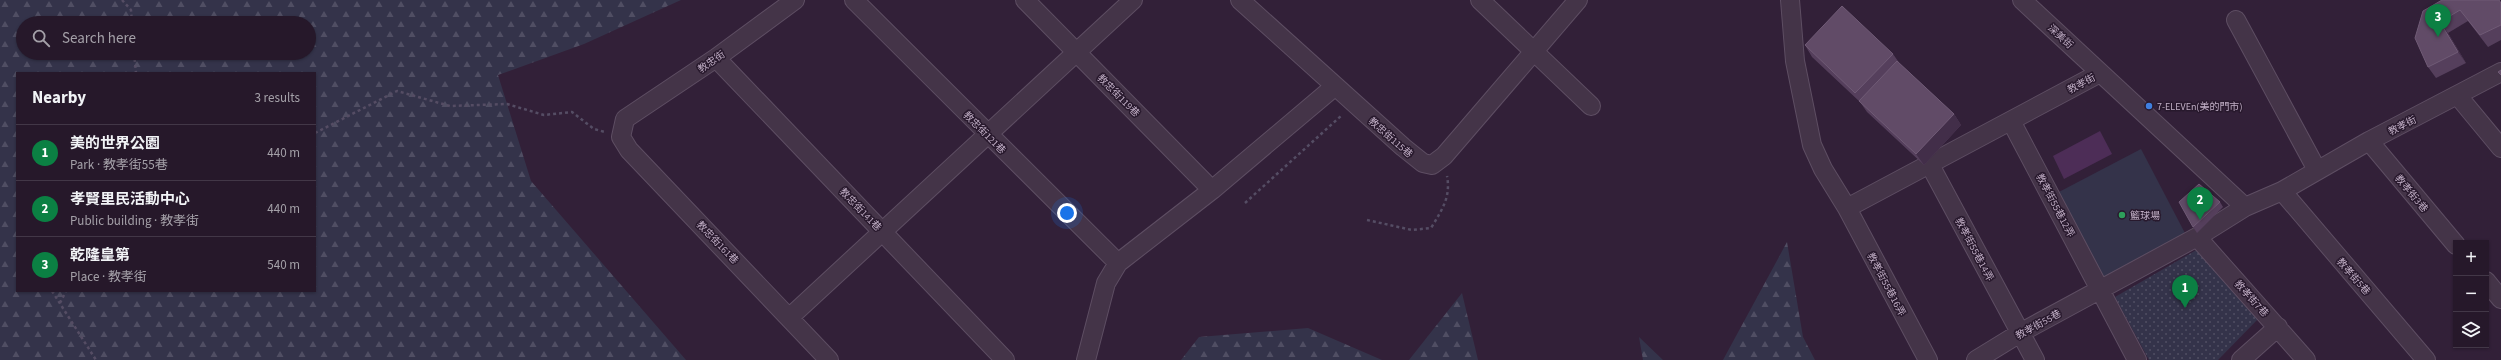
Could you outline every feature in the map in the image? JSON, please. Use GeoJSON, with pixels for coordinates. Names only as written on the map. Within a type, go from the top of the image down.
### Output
{"type":"FeatureCollection","features":[{"type":"Feature","properties":{"kind":"street","name":"教忠街"},"geometry":{"type":"LineString","coordinates":[[621,137],[625,119],[716,58],[796,0]]}},
{"type":"Feature","properties":{"kind":"street","name":"教忠街121巷"},"geometry":{"type":"LineString","coordinates":[[854,0],[1118,263]]}},
{"type":"Feature","properties":{"kind":"street","name":"教忠街119巷"},"geometry":{"type":"LineString","coordinates":[[1025,0],[1212,190]]}},
{"type":"Feature","properties":{"kind":"street"},"geometry":{"type":"LineString","coordinates":[[790,317],[1133,0]]}},
{"type":"Feature","properties":{"kind":"street","name":"教忠街115巷"},"geometry":{"type":"LineString","coordinates":[[1240,0],[1334,87],[1424,163],[1432,165],[1444,156],[1578,0]]}},
{"type":"Feature","properties":{"kind":"street"},"geometry":{"type":"LineString","coordinates":[[1480,0],[1591,106]]}},
{"type":"Feature","properties":{"kind":"street"},"geometry":{"type":"LineString","coordinates":[[1790,0],[1795,61],[1812,145],[1823,169],[1847,208]]}},
{"type":"Feature","properties":{"kind":"street","name":"深美街"},"geometry":{"type":"LineString","coordinates":[[2022,0],[2100,73]]}},
{"type":"Feature","properties":{"kind":"street"},"geometry":{"type":"LineString","coordinates":[[2236,20],[2317,170]]}},
{"type":"Feature","properties":{"kind":"street","name":"教忠街141巷"},"geometry":{"type":"LineString","coordinates":[[716,58],[1005,360]]}},
{"type":"Feature","properties":{"kind":"street","name":"教孝街"},"geometry":{"type":"LineString","coordinates":[[1847,208],[2100,73],[2153,120],[2244,207],[2282,191],[2369,141],[2458,96],[2501,72]]}},
{"type":"Feature","properties":{"kind":"street"},"geometry":{"type":"LineString","coordinates":[[1086,360],[1106,283],[1118,263],[1212,190],[1334,87]]}},
{"type":"Feature","properties":{"kind":"street"},"geometry":{"type":"LineString","coordinates":[[2458,96],[2501,148]]}},
{"type":"Feature","properties":{"kind":"street","name":"教孝街55巷12弄"},"geometry":{"type":"LineString","coordinates":[[2011,121],[2138,360]]}},
{"type":"Feature","properties":{"kind":"street","name":"教忠街161巷"},"geometry":{"type":"LineString","coordinates":[[621,137],[630,150],[790,317],[829,360]]}},
{"type":"Feature","properties":{"kind":"street","name":"教孝街3巷"},"geometry":{"type":"LineString","coordinates":[[2369,141],[2453,241]]}},
{"type":"Feature","properties":{"kind":"street","name":"教孝街55巷14弄"},"geometry":{"type":"LineString","coordinates":[[1930,165],[2035,360]]}},
{"type":"Feature","properties":{"kind":"street","name":"教孝街5巷"},"geometry":{"type":"LineString","coordinates":[[2282,191],[2426,360]]}},
{"type":"Feature","properties":{"kind":"street","name":"教孝街55巷"},"geometry":{"type":"LineString","coordinates":[[1976,360],[2020,333],[2197,238],[2244,207]]}},
{"type":"Feature","properties":{"kind":"street","name":"教孝街55巷16弄"},"geometry":{"type":"LineString","coordinates":[[1847,208],[1928,360]]}},
{"type":"Feature","properties":{"kind":"street","name":"教孝街7巷"},"geometry":{"type":"LineString","coordinates":[[2197,238],[2306,360]]}},
{"type":"Feature","properties":{"kind":"street"},"geometry":{"type":"LineString","coordinates":[[2489,285],[2501,299]]}},
{"type":"Feature","properties":{"kind":"street"},"geometry":{"type":"LineString","coordinates":[[2241,360],[2278,327]]}},
{"type":"Feature","properties":{"kind":"path"},"geometry":{"type":"LineString","coordinates":[[122,0],[131,10],[131,16]]}},
{"type":"Feature","properties":{"kind":"path"},"geometry":{"type":"LineString","coordinates":[[135,60],[136,72]]}},
{"type":"Feature","properties":{"kind":"path"},"geometry":{"type":"LineString","coordinates":[[316,132],[397,91],[450,106],[507,104],[544,115],[572,112],[594,129],[621,137]]}},
{"type":"Feature","properties":{"kind":"path"},"geometry":{"type":"LineString","coordinates":[[1245,203],[1354,104]]}},
{"type":"Feature","properties":{"kind":"path"},"geometry":{"type":"LineString","coordinates":[[1367,220],[1412,230],[1431,228],[1445,206],[1450,190],[1444,156]]}},
{"type":"Feature","properties":{"kind":"path"},"geometry":{"type":"LineString","coordinates":[[53,292],[96,360]]}},
{"type":"Feature","properties":{"kind":"path"},"geometry":{"type":"LineString","coordinates":[[59,303],[65,292]]}},
{"type":"Feature","properties":{"kind":"green space"},"geometry":{"type":"Polygon","coordinates":[[[0,0],[681,0],[584,44],[498,75],[531,181],[686,360],[0,360],[0,0]]]}},
{"type":"Feature","properties":{"kind":"green space","name":"籃球場"},"geometry":{"type":"Polygon","coordinates":[[[2141,149],[2187,237],[2102,280],[2057,193],[2141,149]]]}},
{"type":"Feature","properties":{"kind":"green space"},"geometry":{"type":"Polygon","coordinates":[[[1787,242],[1803,337],[1815,360],[1723,360],[1787,242]]]}},
{"type":"Feature","properties":{"kind":"green space"},"geometry":{"type":"Polygon","coordinates":[[[2198,249],[2258,319],[2218,360],[2149,360],[2115,297],[2198,249]]]}},
{"type":"Feature","properties":{"kind":"green space"},"geometry":{"type":"Polygon","coordinates":[[[1462,293],[1478,360],[1409,360],[1462,293]]]}},
{"type":"Feature","properties":{"kind":"green space"},"geometry":{"type":"Polygon","coordinates":[[[1308,328],[1382,360],[1181,360],[1199,337],[1308,328]]]}},
{"type":"Feature","properties":{"kind":"green space"},"geometry":{"type":"Polygon","coordinates":[[[1639,337],[1663,360],[1643,360],[1639,337]]]}},
{"type":"Feature","properties":{"kind":"shaded area"},"geometry":{"type":"Polygon","coordinates":[[[2100,131],[2112,154],[2064,179],[2053,156],[2100,131]]]}},
{"type":"Feature","properties":{"kind":"building"},"geometry":{"type":"Polygon","coordinates":[[[2442,0],[2499,0],[2501,3],[2501,25],[2480,35],[2460,10],[2440,22],[2458,52],[2428,67],[2415,38],[2423,11],[2442,0]]]}},
{"type":"Feature","properties":{"kind":"building"},"geometry":{"type":"Polygon","coordinates":[[[1842,6],[1893,54],[1855,93],[1805,45],[1842,6]]]}},
{"type":"Feature","properties":{"kind":"building"},"geometry":{"type":"Polygon","coordinates":[[[1897,61],[1954,114],[1916,154],[1859,101],[1897,61]]]}},
{"type":"Feature","properties":{"kind":"building"},"geometry":{"type":"Polygon","coordinates":[[[2199,184],[2220,202],[2193,227],[2179,202],[2199,184]]]}},
{"type":"Feature","properties":{"kind":"place","name":"乾隆皇第"},"geometry":{"type":"Point","coordinates":[2438,37]}},
{"type":"Feature","properties":{"kind":"place","name":"7-ELEVEn(美的門市)"},"geometry":{"type":"Point","coordinates":[2149,106]}},
{"type":"Feature","properties":{"kind":"place","name":"籃球場"},"geometry":{"type":"Point","coordinates":[2122,215]}},
{"type":"Feature","properties":{"kind":"place","name":"孝賢里民活動中心"},"geometry":{"type":"Point","coordinates":[2200,220]}},
{"type":"Feature","properties":{"kind":"place","name":"美的世界公園"},"geometry":{"type":"Point","coordinates":[2185,308]}}]}
